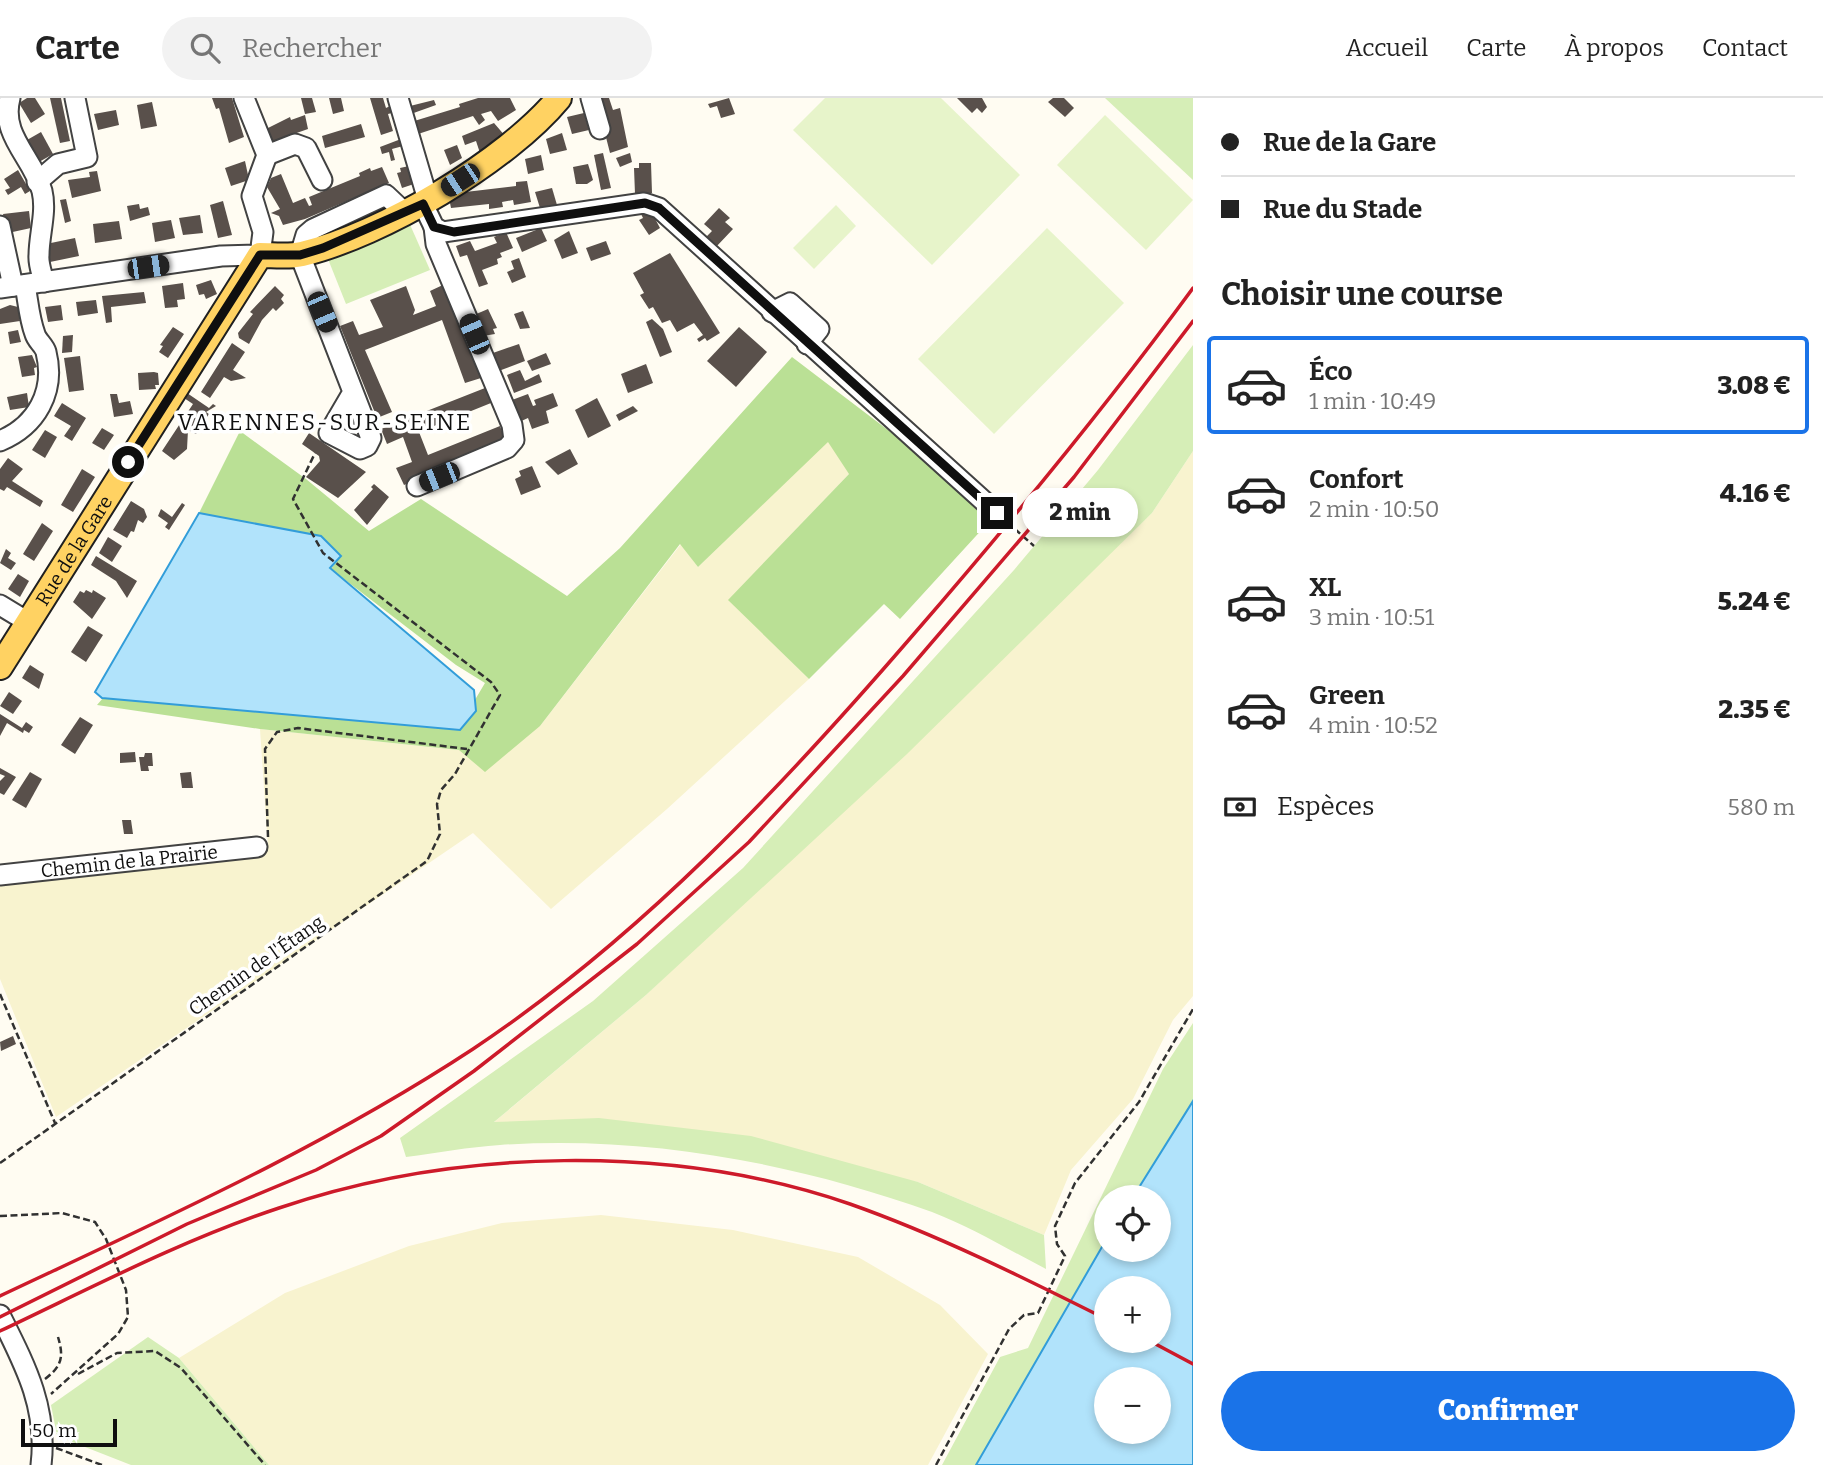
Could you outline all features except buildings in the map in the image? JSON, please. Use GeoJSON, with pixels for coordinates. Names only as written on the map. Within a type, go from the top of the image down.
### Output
{"type":"FeatureCollection","features":[{"type":"Feature","properties":{"kind":"main road"},"geometry":{"type":"LineString","coordinates":[[260,255],[300,255],[419,205],[515,141],[559,98]]}},
{"type":"Feature","properties":{"kind":"main road","name":"Rue de la Gare"},"geometry":{"type":"LineString","coordinates":[[0,667],[260,255]]}},
{"type":"Feature","properties":{"kind":"street"},"geometry":{"type":"LineString","coordinates":[[10,98],[4,118],[9,133],[37,182],[43,212],[38,259],[21,285]]}},
{"type":"Feature","properties":{"kind":"street"},"geometry":{"type":"LineString","coordinates":[[37,182],[58,164],[87,157],[75,98]]}},
{"type":"Feature","properties":{"kind":"street"},"geometry":{"type":"LineString","coordinates":[[21,285],[221,256],[260,255],[263,232],[253,196],[267,155],[243,98]]}},
{"type":"Feature","properties":{"kind":"street"},"geometry":{"type":"LineString","coordinates":[[398,98],[419,205],[434,227],[436,244],[512,425],[514,440],[507,449],[417,486]]}},
{"type":"Feature","properties":{"kind":"street"},"geometry":{"type":"LineString","coordinates":[[591,98],[600,129]]}},
{"type":"Feature","properties":{"kind":"street"},"geometry":{"type":"LineString","coordinates":[[267,155],[295,144],[306,148],[322,180]]}},
{"type":"Feature","properties":{"kind":"street"},"geometry":{"type":"LineString","coordinates":[[434,227],[454,232],[645,203],[659,208],[997,513]]}},
{"type":"Feature","properties":{"kind":"street"},"geometry":{"type":"LineString","coordinates":[[0,226],[21,285],[35,336],[45,348],[49,382],[33,419],[18,434],[0,442]]}},
{"type":"Feature","properties":{"kind":"street"},"geometry":{"type":"LineString","coordinates":[[300,255],[353,391]]}},
{"type":"Feature","properties":{"kind":"street"},"geometry":{"type":"LineString","coordinates":[[0,605],[28,622]]}},
{"type":"Feature","properties":{"kind":"street","name":"Chemin de la Prairie"},"geometry":{"type":"LineString","coordinates":[[0,875],[257,847]]}},
{"type":"Feature","properties":{"kind":"street"},"geometry":{"type":"LineString","coordinates":[[0,1315],[37,1395],[43,1444],[41,1465]]}},
{"type":"Feature","properties":{"kind":"path","name":"Chemin de l'Étang"},"geometry":{"type":"LineString","coordinates":[[0,1163],[427,861],[440,834],[437,804],[441,790],[455,774],[500,695],[491,682],[323,553],[293,499],[315,453]]}},
{"type":"Feature","properties":{"kind":"path"},"geometry":{"type":"LineString","coordinates":[[997,513],[1034,546]]}},
{"type":"Feature","properties":{"kind":"path"},"geometry":{"type":"LineString","coordinates":[[257,847],[265,844],[268,837],[264,749],[277,732],[298,728],[467,750]]}},
{"type":"Feature","properties":{"kind":"path"},"geometry":{"type":"LineString","coordinates":[[0,994],[55,1123]]}},
{"type":"Feature","properties":{"kind":"path"},"geometry":{"type":"LineString","coordinates":[[936,1465],[1009,1329],[1024,1315],[1038,1313],[1065,1256],[1057,1244],[1055,1226],[1075,1183],[1139,1102],[1193,1009]]}},
{"type":"Feature","properties":{"kind":"path"},"geometry":{"type":"LineString","coordinates":[[0,1216],[75,1215],[95,1222],[106,1239],[128,1298],[128,1317],[118,1334],[73,1377]]}},
{"type":"Feature","properties":{"kind":"path"},"geometry":{"type":"LineString","coordinates":[[37,1395],[61,1363],[58,1337]]}},
{"type":"Feature","properties":{"kind":"path"},"geometry":{"type":"LineString","coordinates":[[37,1395],[117,1353],[155,1352],[181,1368],[265,1465]]}},
{"type":"Feature","properties":{"kind":"path"},"geometry":{"type":"LineString","coordinates":[[43,1444],[102,1465]]}},
{"type":"Feature","properties":{"kind":"shaded area"},"geometry":{"type":"Polygon","coordinates":[[[828,441],[850,473],[729,600],[809,679],[667,809],[551,909],[473,833],[56,1117],[0,979],[0,880],[268,847],[260,729],[459,750],[540,726],[681,544],[698,567],[828,441]]]}},
{"type":"Feature","properties":{"kind":"shaded area"},"geometry":{"type":"Polygon","coordinates":[[[1193,451],[1193,996],[1173,1020],[1133,1099],[1071,1170],[1044,1235],[918,1182],[493,1123],[646,995],[1152,513],[1193,451]]]}},
{"type":"Feature","properties":{"kind":"shaded area"},"geometry":{"type":"Polygon","coordinates":[[[601,1215],[733,1230],[858,1257],[940,1305],[988,1354],[928,1465],[269,1465],[179,1358],[285,1293],[409,1246],[502,1223],[601,1215]]]}},
{"type":"Feature","properties":{"kind":"green space"},"geometry":{"type":"Polygon","coordinates":[[[825,98],[941,98],[1020,175],[932,265],[793,130],[825,98]]]}},
{"type":"Feature","properties":{"kind":"green space"},"geometry":{"type":"Polygon","coordinates":[[[1105,98],[1193,98],[1193,180],[1105,98]]]}},
{"type":"Feature","properties":{"kind":"green space"},"geometry":{"type":"Polygon","coordinates":[[[1105,115],[1193,200],[1146,250],[1057,165],[1105,115]]]}},
{"type":"Feature","properties":{"kind":"green space"},"geometry":{"type":"Polygon","coordinates":[[[836,205],[856,226],[814,269],[793,248],[836,205]]]}},
{"type":"Feature","properties":{"kind":"green space"},"geometry":{"type":"Polygon","coordinates":[[[408,220],[430,270],[346,304],[326,254],[408,220]]]}},
{"type":"Feature","properties":{"kind":"green space"},"geometry":{"type":"Polygon","coordinates":[[[1047,228],[1124,303],[994,434],[918,359],[1047,228]]]}},
{"type":"Feature","properties":{"kind":"green space"},"geometry":{"type":"Polygon","coordinates":[[[1193,345],[1193,451],[1152,513],[907,754],[646,995],[494,1122],[599,1118],[751,1136],[918,1182],[1044,1235],[1046,1269],[932,1212],[827,1179],[719,1156],[610,1144],[555,1143],[488,1146],[406,1157],[400,1138],[593,1001],[743,868],[1014,570],[1098,470],[1193,345]]]}},
{"type":"Feature","properties":{"kind":"green space"},"geometry":{"type":"Polygon","coordinates":[[[792,357],[997,513],[900,619],[884,604],[809,679],[728,600],[849,474],[828,442],[698,567],[680,544],[540,726],[485,772],[459,750],[260,729],[97,705],[103,698],[457,730],[485,683],[456,665],[331,569],[341,556],[321,536],[199,513],[240,431],[306,479],[369,531],[421,499],[567,596],[620,548],[792,357]]]}},
{"type":"Feature","properties":{"kind":"green space"},"geometry":{"type":"Polygon","coordinates":[[[1193,1023],[1193,1101],[1140,1185],[1107,1185],[1163,1069],[1193,1023]]]}},
{"type":"Feature","properties":{"kind":"green space"},"geometry":{"type":"Polygon","coordinates":[[[1094,1212],[1094,1261],[976,1465],[942,1465],[1000,1357],[1028,1348],[1094,1212]]]}},
{"type":"Feature","properties":{"kind":"green space"},"geometry":{"type":"Polygon","coordinates":[[[148,1337],[179,1358],[269,1465],[131,1465],[57,1436],[51,1405],[148,1337]]]}},
{"type":"Feature","properties":{"kind":"water"},"geometry":{"type":"Polygon","coordinates":[[[199,513],[321,536],[341,556],[330,568],[474,690],[476,711],[460,730],[102,698],[95,692],[199,513]]]}},
{"type":"Feature","properties":{"kind":"water"},"geometry":{"type":"Polygon","coordinates":[[[1193,1101],[1193,1465],[976,1465],[1094,1261],[1171,1262],[1171,1185],[1140,1185],[1193,1101]]]}},
{"type":"Feature","properties":{"kind":"railway"},"geometry":{"type":"LineString","coordinates":[[0,1296],[241,1181],[359,1118],[473,1049],[594,959],[651,909],[760,804],[863,692],[1056,464],[1193,288]]}},
{"type":"Feature","properties":{"kind":"railway"},"geometry":{"type":"LineString","coordinates":[[0,1317],[187,1224],[316,1170],[381,1136],[474,1071],[637,944],[749,842],[903,676],[1074,477],[1193,321]]}},
{"type":"Feature","properties":{"kind":"railway"},"geometry":{"type":"LineString","coordinates":[[0,1331],[172,1250],[279,1208],[347,1188],[418,1173],[490,1164],[564,1161],[638,1163],[711,1170],[782,1184],[883,1216],[948,1243],[1094,1313]]}},
{"type":"Feature","properties":{"kind":"railway"},"geometry":{"type":"LineString","coordinates":[[1171,1352],[1193,1364]]}},
{"type":"Feature","properties":{"kind":"district","name":"VARENNES-SUR-SEINE"},"geometry":{"type":"Point","coordinates":[325,422]}},
{"type":"Feature","properties":{"kind":"route"},"geometry":{"type":"LineString","coordinates":[[128,462],[260,255],[300,255],[323,248],[423,204],[434,227],[443,232],[454,232],[645,203],[659,208],[997,513]]}}]}
